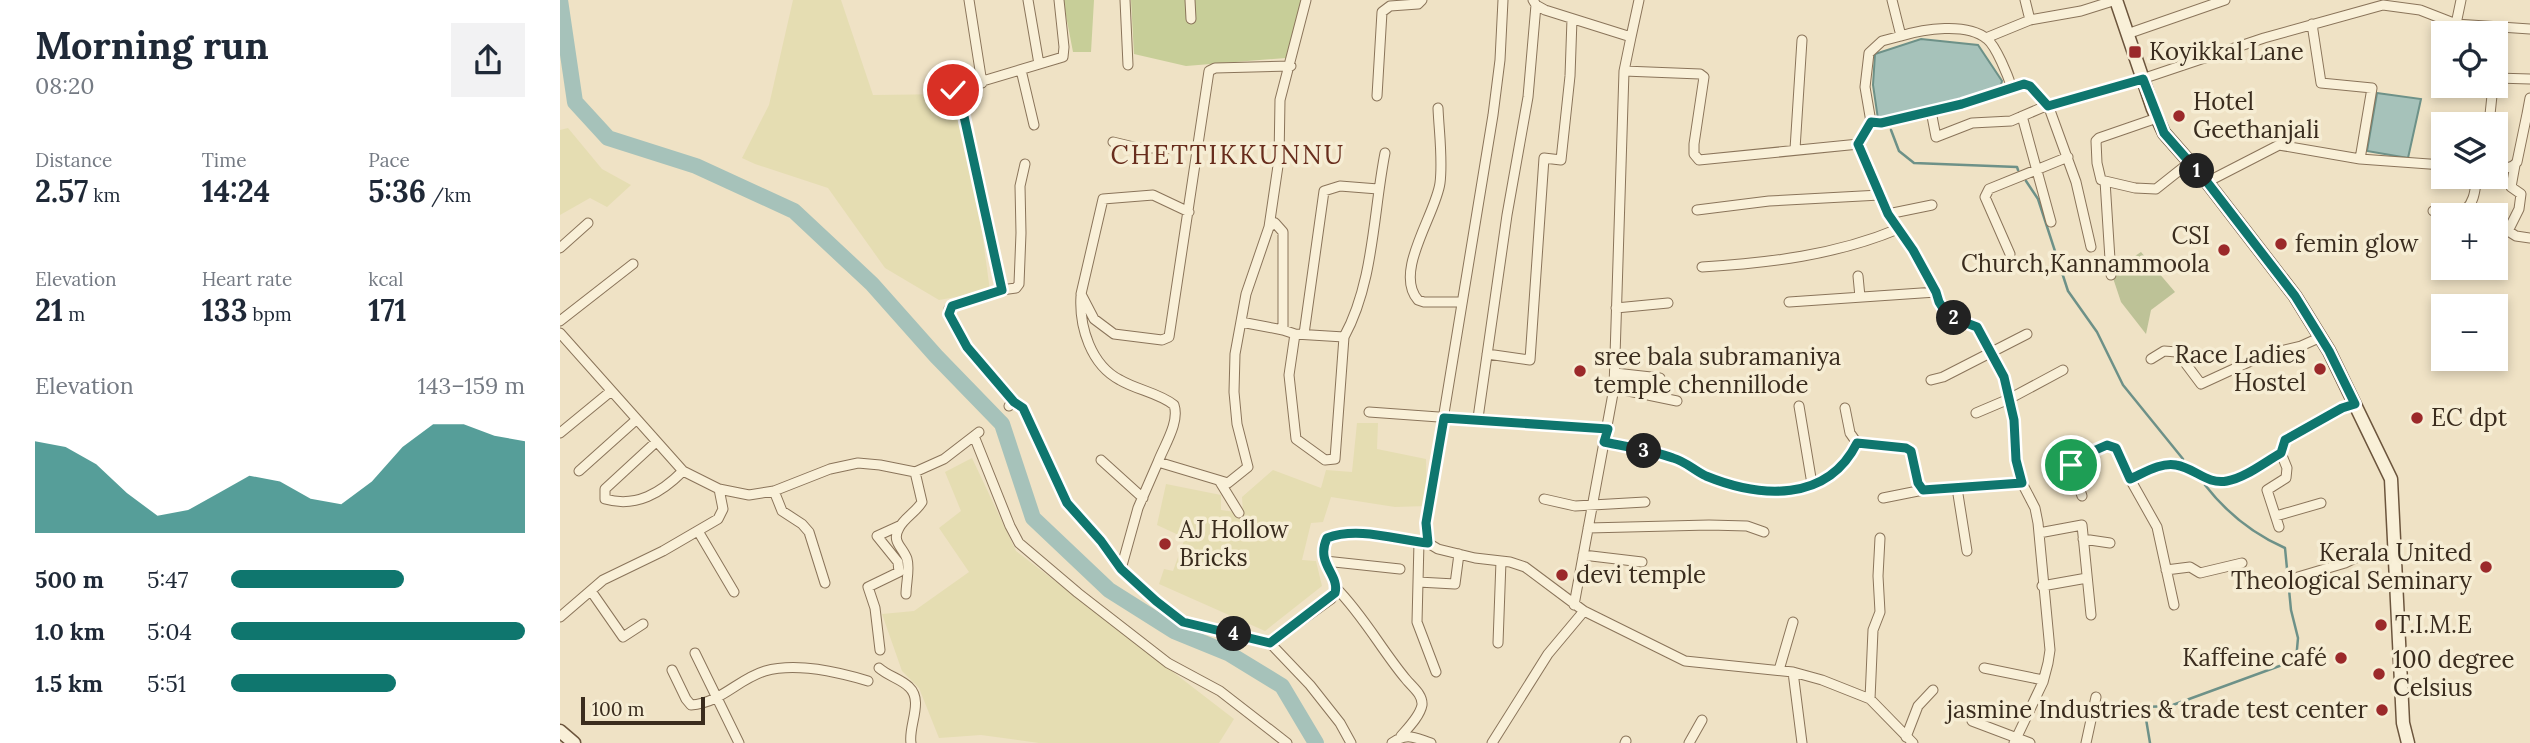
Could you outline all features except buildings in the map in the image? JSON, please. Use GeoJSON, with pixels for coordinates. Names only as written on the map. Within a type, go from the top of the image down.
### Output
{"type":"FeatureCollection","features":[{"type":"Feature","properties":{"kind":"main road"},"geometry":{"type":"LineString","coordinates":[[2116,0],[2164,133],[2207,182],[2295,296],[2321,337],[2390,479],[2403,723],[2408,743]]}},
{"type":"Feature","properties":{"kind":"main road"},"geometry":{"type":"LineString","coordinates":[[560,732],[574,743]]}},
{"type":"Feature","properties":{"kind":"street"},"geometry":{"type":"LineString","coordinates":[[969,0],[982,83]]}},
{"type":"Feature","properties":{"kind":"street"},"geometry":{"type":"LineString","coordinates":[[1028,0],[1039,64]]}},
{"type":"Feature","properties":{"kind":"street"},"geometry":{"type":"LineString","coordinates":[[1002,290],[958,89],[953,90],[1063,57],[1065,47],[1059,0]]}},
{"type":"Feature","properties":{"kind":"street"},"geometry":{"type":"LineString","coordinates":[[1125,0],[1128,65]]}},
{"type":"Feature","properties":{"kind":"street"},"geometry":{"type":"LineString","coordinates":[[1190,0],[1191,19]]}},
{"type":"Feature","properties":{"kind":"street"},"geometry":{"type":"LineString","coordinates":[[1158,462],[1228,483],[1248,467],[1237,424],[1235,354],[1246,294],[1269,227],[1279,159],[1280,100],[1306,0]]}},
{"type":"Feature","properties":{"kind":"street"},"geometry":{"type":"LineString","coordinates":[[1377,96],[1382,12],[1390,6],[1418,4],[1422,0]]}},
{"type":"Feature","properties":{"kind":"street"},"geometry":{"type":"LineString","coordinates":[[1436,672],[1417,622],[1418,582],[1500,60],[1503,0]]}},
{"type":"Feature","properties":{"kind":"street"},"geometry":{"type":"LineString","coordinates":[[1574,605],[1614,388],[1624,71],[1639,0]]}},
{"type":"Feature","properties":{"kind":"street"},"geometry":{"type":"LineString","coordinates":[[1892,0],[1901,36]]}},
{"type":"Feature","properties":{"kind":"street"},"geometry":{"type":"LineString","coordinates":[[2025,0],[2030,20]]}},
{"type":"Feature","properties":{"kind":"street"},"geometry":{"type":"LineString","coordinates":[[1986,38],[2030,20],[2081,11],[2116,0]]}},
{"type":"Feature","properties":{"kind":"street"},"geometry":{"type":"LineString","coordinates":[[2127,34],[2225,0]]}},
{"type":"Feature","properties":{"kind":"street"},"geometry":{"type":"LineString","coordinates":[[2457,21],[2461,0]]}},
{"type":"Feature","properties":{"kind":"street"},"geometry":{"type":"LineString","coordinates":[[1478,418],[1507,215],[1528,97],[1535,2],[1572,19],[1631,37]]}},
{"type":"Feature","properties":{"kind":"street"},"geometry":{"type":"LineString","coordinates":[[1931,111],[1936,137],[1972,124],[2011,121],[2048,106],[2143,79],[2312,24],[2383,5],[2420,10],[2448,21]]}},
{"type":"Feature","properties":{"kind":"street"},"geometry":{"type":"LineString","coordinates":[[1487,354],[1530,360],[1544,158],[1561,160],[1570,76],[1572,19]]}},
{"type":"Feature","properties":{"kind":"street"},"geometry":{"type":"LineString","coordinates":[[2312,24],[2321,83],[2372,89],[2360,159]]}},
{"type":"Feature","properties":{"kind":"street"},"geometry":{"type":"LineString","coordinates":[[1858,144],[1871,122],[1865,87],[1869,53],[1882,41],[1926,28],[1973,32],[1986,38],[1992,45],[2012,88]]}},
{"type":"Feature","properties":{"kind":"street"},"geometry":{"type":"LineString","coordinates":[[2508,29],[2530,29]]}},
{"type":"Feature","properties":{"kind":"street"},"geometry":{"type":"LineString","coordinates":[[1795,149],[1802,40]]}},
{"type":"Feature","properties":{"kind":"street"},"geometry":{"type":"LineString","coordinates":[[1081,294],[1094,319],[1114,334],[1162,340],[1169,337],[1209,71],[1215,68],[1291,65]]}},
{"type":"Feature","properties":{"kind":"street"},"geometry":{"type":"LineString","coordinates":[[1021,70],[1034,125]]}},
{"type":"Feature","properties":{"kind":"street"},"geometry":{"type":"LineString","coordinates":[[1624,71],[1700,74],[1704,77],[1694,144],[1699,160],[1858,144]]}},
{"type":"Feature","properties":{"kind":"street"},"geometry":{"type":"LineString","coordinates":[[2508,78],[2530,79]]}},
{"type":"Feature","properties":{"kind":"street"},"geometry":{"type":"LineString","coordinates":[[1871,122],[1881,123],[1962,104],[2024,84],[2030,86],[2048,106],[2068,157],[2091,247]]}},
{"type":"Feature","properties":{"kind":"street"},"geometry":{"type":"LineString","coordinates":[[2530,98],[2511,187],[2521,194],[2519,209],[2508,231],[2516,236],[2530,238]]}},
{"type":"Feature","properties":{"kind":"street"},"geometry":{"type":"LineString","coordinates":[[1438,108],[1440,181],[1412,263],[1412,292],[1418,300],[1424,302],[1462,302]]}},
{"type":"Feature","properties":{"kind":"street"},"geometry":{"type":"LineString","coordinates":[[2022,116],[2051,222]]}},
{"type":"Feature","properties":{"kind":"street"},"geometry":{"type":"LineString","coordinates":[[2157,118],[2096,141],[2101,180],[2135,188],[2156,189],[2190,162]]}},
{"type":"Feature","properties":{"kind":"street"},"geometry":{"type":"LineString","coordinates":[[1112,142],[1138,148],[1198,148]]}},
{"type":"Feature","properties":{"kind":"street"},"geometry":{"type":"LineString","coordinates":[[1858,144],[1888,214],[1913,250],[1939,302],[1948,316],[1977,327],[2004,377],[2014,420],[2016,460],[2022,483],[2035,508],[2050,650],[2043,680],[2016,741]]}},
{"type":"Feature","properties":{"kind":"street"},"geometry":{"type":"LineString","coordinates":[[2207,182],[2279,145],[2360,159],[2431,164]]}},
{"type":"Feature","properties":{"kind":"street"},"geometry":{"type":"LineString","coordinates":[[1378,188],[1340,186],[1324,191],[1299,334],[1289,375],[1296,439],[1325,460],[1335,459],[1344,337],[1355,314],[1368,266],[1385,153]]}},
{"type":"Feature","properties":{"kind":"street"},"geometry":{"type":"LineString","coordinates":[[2010,254],[1985,197],[1986,192],[1989,188],[2068,157]]}},
{"type":"Feature","properties":{"kind":"street"},"geometry":{"type":"LineString","coordinates":[[1025,164],[1020,186],[1021,276],[1016,288],[952,306],[949,314],[967,347],[1011,404],[1023,408],[1067,503],[1101,541],[1121,569],[1183,622],[1270,643],[1310,685],[1340,723],[1351,743]]}},
{"type":"Feature","properties":{"kind":"street"},"geometry":{"type":"LineString","coordinates":[[2508,168],[2515,165]]}},
{"type":"Feature","properties":{"kind":"street"},"geometry":{"type":"LineString","coordinates":[[2105,181],[2112,275]]}},
{"type":"Feature","properties":{"kind":"street"},"geometry":{"type":"LineString","coordinates":[[1121,569],[1130,533],[1177,410],[1171,402],[1119,380],[1103,368],[1091,350],[1080,313],[1081,294],[1103,199],[1153,195],[1189,212]]}},
{"type":"Feature","properties":{"kind":"street"},"geometry":{"type":"LineString","coordinates":[[1697,210],[1769,201],[1880,195]]}},
{"type":"Feature","properties":{"kind":"street"},"geometry":{"type":"LineString","coordinates":[[1888,214],[1932,205]]}},
{"type":"Feature","properties":{"kind":"street"},"geometry":{"type":"LineString","coordinates":[[560,248],[588,223]]}},
{"type":"Feature","properties":{"kind":"street"},"geometry":{"type":"LineString","coordinates":[[1269,227],[1275,223],[1283,232],[1283,330]]}},
{"type":"Feature","properties":{"kind":"street"},"geometry":{"type":"LineString","coordinates":[[1702,267],[1742,265],[1849,247],[1898,229]]}},
{"type":"Feature","properties":{"kind":"street"},"geometry":{"type":"LineString","coordinates":[[560,321],[633,264]]}},
{"type":"Feature","properties":{"kind":"street"},"geometry":{"type":"LineString","coordinates":[[1858,276],[1860,297]]}},
{"type":"Feature","properties":{"kind":"street"},"geometry":{"type":"LineString","coordinates":[[1789,302],[1936,292]]}},
{"type":"Feature","properties":{"kind":"street"},"geometry":{"type":"LineString","coordinates":[[1616,308],[1668,303]]}},
{"type":"Feature","properties":{"kind":"street"},"geometry":{"type":"LineString","coordinates":[[1241,322],[1299,334],[1344,337]]}},
{"type":"Feature","properties":{"kind":"street"},"geometry":{"type":"LineString","coordinates":[[560,333],[683,471],[719,489],[749,495],[774,491],[830,470],[858,463],[915,472],[944,458],[976,434],[1010,526],[1019,543],[1077,593],[1168,663],[1220,691],[1287,743]]}},
{"type":"Feature","properties":{"kind":"street"},"geometry":{"type":"LineString","coordinates":[[1931,380],[1943,377],[2027,334]]}},
{"type":"Feature","properties":{"kind":"street"},"geometry":{"type":"LineString","coordinates":[[2151,359],[2164,351],[2177,352],[2201,384],[2264,355],[2301,346],[2321,337]]}},
{"type":"Feature","properties":{"kind":"street"},"geometry":{"type":"LineString","coordinates":[[1976,413],[2063,370]]}},
{"type":"Feature","properties":{"kind":"street"},"geometry":{"type":"LineString","coordinates":[[1615,373],[1660,378]]}},
{"type":"Feature","properties":{"kind":"street"},"geometry":{"type":"LineString","coordinates":[[1614,388],[1677,401]]}},
{"type":"Feature","properties":{"kind":"street"},"geometry":{"type":"LineString","coordinates":[[560,433],[610,392]]}},
{"type":"Feature","properties":{"kind":"street"},"geometry":{"type":"LineString","coordinates":[[2279,527],[2267,491],[2286,478],[2287,468],[2281,453],[2285,440],[2342,408],[2355,404]]}},
{"type":"Feature","properties":{"kind":"street"},"geometry":{"type":"LineString","coordinates":[[1799,406],[1812,484]]}},
{"type":"Feature","properties":{"kind":"street"},"geometry":{"type":"LineString","coordinates":[[1845,408],[1850,433],[1857,443],[1906,448],[1911,451],[1918,483],[1923,490]]}},
{"type":"Feature","properties":{"kind":"street"},"geometry":{"type":"LineString","coordinates":[[1369,412],[1608,429]]}},
{"type":"Feature","properties":{"kind":"street"},"geometry":{"type":"LineString","coordinates":[[579,471],[636,420]]}},
{"type":"Feature","properties":{"kind":"street"},"geometry":{"type":"LineString","coordinates":[[656,442],[605,489],[605,499],[630,502],[653,495],[669,485],[683,471]]}},
{"type":"Feature","properties":{"kind":"street"},"geometry":{"type":"LineString","coordinates":[[1604,442],[1675,458],[1705,476],[1762,492],[1789,492],[1825,480],[1850,458],[1857,443]]}},
{"type":"Feature","properties":{"kind":"street"},"geometry":{"type":"LineString","coordinates":[[2082,496],[2071,465],[2073,460],[2107,445],[2116,448],[2157,527],[2174,605]]}},
{"type":"Feature","properties":{"kind":"street"},"geometry":{"type":"LineString","coordinates":[[2130,479],[2157,467],[2175,464],[2203,478],[2219,482],[2230,481],[2281,453]]}},
{"type":"Feature","properties":{"kind":"street"},"geometry":{"type":"LineString","coordinates":[[1101,460],[1143,498]]}},
{"type":"Feature","properties":{"kind":"street"},"geometry":{"type":"LineString","coordinates":[[880,650],[875,608],[868,587],[899,572],[898,562],[877,536],[899,526],[922,502],[915,472]]}},
{"type":"Feature","properties":{"kind":"street"},"geometry":{"type":"LineString","coordinates":[[1220,482],[1239,513]]}},
{"type":"Feature","properties":{"kind":"street"},"geometry":{"type":"LineString","coordinates":[[1883,498],[1923,490],[2022,483]]}},
{"type":"Feature","properties":{"kind":"street"},"geometry":{"type":"LineString","coordinates":[[1957,488],[1967,551]]}},
{"type":"Feature","properties":{"kind":"street"},"geometry":{"type":"LineString","coordinates":[[560,617],[603,580],[698,531],[721,514],[723,509],[719,489]]}},
{"type":"Feature","properties":{"kind":"street"},"geometry":{"type":"LineString","coordinates":[[774,491],[782,511],[809,532],[825,583]]}},
{"type":"Feature","properties":{"kind":"street"},"geometry":{"type":"LineString","coordinates":[[1544,499],[1575,506],[1645,502]]}},
{"type":"Feature","properties":{"kind":"street"},"geometry":{"type":"LineString","coordinates":[[2276,516],[2321,503]]}},
{"type":"Feature","properties":{"kind":"street"},"geometry":{"type":"LineString","coordinates":[[1588,528],[1709,525],[1747,526],[1764,532]]}},
{"type":"Feature","properties":{"kind":"street"},"geometry":{"type":"LineString","coordinates":[[2039,533],[2082,525],[2091,615]]}},
{"type":"Feature","properties":{"kind":"street"},"geometry":{"type":"LineString","coordinates":[[899,526],[896,541],[908,564],[906,594]]}},
{"type":"Feature","properties":{"kind":"street"},"geometry":{"type":"LineString","coordinates":[[698,531],[734,592]]}},
{"type":"Feature","properties":{"kind":"street"},"geometry":{"type":"LineString","coordinates":[[1392,743],[1401,736],[1420,711],[1422,704],[1419,693],[1381,648],[1357,609],[1336,588],[1325,561],[1324,545],[1327,538],[1342,533],[1424,542],[1437,549],[1525,567],[1584,611],[1685,661],[1793,672],[1870,699],[1910,740]]}},
{"type":"Feature","properties":{"kind":"street"},"geometry":{"type":"LineString","coordinates":[[1870,699],[1873,630],[1880,612],[1880,538]]}},
{"type":"Feature","properties":{"kind":"street"},"geometry":{"type":"LineString","coordinates":[[2083,539],[2110,543]]}},
{"type":"Feature","properties":{"kind":"street"},"geometry":{"type":"LineString","coordinates":[[2298,577],[2345,563],[2366,553],[2394,551]]}},
{"type":"Feature","properties":{"kind":"street"},"geometry":{"type":"LineString","coordinates":[[1418,582],[1455,584],[1459,554]]}},
{"type":"Feature","properties":{"kind":"street"},"geometry":{"type":"LineString","coordinates":[[1583,555],[1642,562]]}},
{"type":"Feature","properties":{"kind":"street"},"geometry":{"type":"LineString","coordinates":[[1325,561],[1400,569]]}},
{"type":"Feature","properties":{"kind":"street"},"geometry":{"type":"LineString","coordinates":[[1498,643],[1501,561]]}},
{"type":"Feature","properties":{"kind":"street"},"geometry":{"type":"LineString","coordinates":[[2166,570],[2190,567],[2200,573],[2242,563]]}},
{"type":"Feature","properties":{"kind":"street"},"geometry":{"type":"LineString","coordinates":[[2042,586],[2087,578]]}},
{"type":"Feature","properties":{"kind":"street"},"geometry":{"type":"LineString","coordinates":[[1270,643],[1331,598],[1336,588]]}},
{"type":"Feature","properties":{"kind":"street"},"geometry":{"type":"LineString","coordinates":[[591,591],[623,637],[643,624]]}},
{"type":"Feature","properties":{"kind":"street"},"geometry":{"type":"LineString","coordinates":[[1492,743],[1548,654],[1584,611]]}},
{"type":"Feature","properties":{"kind":"street"},"geometry":{"type":"LineString","coordinates":[[1779,670],[1793,622]]}},
{"type":"Feature","properties":{"kind":"street"},"geometry":{"type":"LineString","coordinates":[[695,653],[738,743]]}},
{"type":"Feature","properties":{"kind":"street"},"geometry":{"type":"LineString","coordinates":[[672,670],[691,705],[704,704],[718,698],[765,671],[789,668],[823,671],[868,681]]}},
{"type":"Feature","properties":{"kind":"street"},"geometry":{"type":"LineString","coordinates":[[879,668],[908,685],[913,692],[915,711],[911,743]]}},
{"type":"Feature","properties":{"kind":"street"},"geometry":{"type":"LineString","coordinates":[[1984,668],[2043,680]]}},
{"type":"Feature","properties":{"kind":"street"},"geometry":{"type":"LineString","coordinates":[[1793,672],[1802,743]]}},
{"type":"Feature","properties":{"kind":"street"},"geometry":{"type":"LineString","coordinates":[[1910,740],[1918,706],[1933,690]]}},
{"type":"Feature","properties":{"kind":"street"},"geometry":{"type":"LineString","coordinates":[[2086,743],[2096,697]]}},
{"type":"Feature","properties":{"kind":"street"},"geometry":{"type":"LineString","coordinates":[[1689,743],[1702,720]]}},
{"type":"Feature","properties":{"kind":"street"},"geometry":{"type":"LineString","coordinates":[[1972,721],[2016,741],[2030,743]]}},
{"type":"Feature","properties":{"kind":"street"},"geometry":{"type":"LineString","coordinates":[[1401,736],[1410,735],[1430,743]]}},
{"type":"Feature","properties":{"kind":"shaded area"},"geometry":{"type":"Polygon","coordinates":[[[793,0],[841,0],[873,95],[956,94],[978,202],[990,291],[939,300],[885,268],[828,188],[742,158],[769,105],[793,0]]]}},
{"type":"Feature","properties":{"kind":"shaded area"},"geometry":{"type":"Polygon","coordinates":[[[568,128],[602,169],[631,185],[607,207],[590,198],[560,215],[560,130],[568,128]]]}},
{"type":"Feature","properties":{"kind":"shaded area"},"geometry":{"type":"Polygon","coordinates":[[[1357,423],[1378,423],[1377,449],[1426,459],[1427,506],[1395,507],[1331,497],[1323,522],[1311,523],[1302,560],[1316,561],[1322,586],[1265,631],[1159,584],[1164,569],[1173,571],[1185,538],[1157,525],[1166,484],[1221,495],[1221,510],[1243,513],[1242,497],[1273,470],[1321,488],[1326,470],[1352,472],[1357,423]]]}},
{"type":"Feature","properties":{"kind":"shaded area"},"geometry":{"type":"Polygon","coordinates":[[[972,458],[1016,551],[1234,719],[1219,743],[1039,743],[981,735],[939,738],[919,688],[902,671],[882,614],[914,611],[969,572],[939,528],[961,511],[945,472],[972,458]]]}},
{"type":"Feature","properties":{"kind":"green space"},"geometry":{"type":"Polygon","coordinates":[[[1063,0],[1094,0],[1091,52],[1073,52],[1063,0]]]}},
{"type":"Feature","properties":{"kind":"green space"},"geometry":{"type":"Polygon","coordinates":[[[1131,0],[1302,0],[1286,58],[1186,66],[1134,54],[1131,0]]]}},
{"type":"Feature","properties":{"kind":"green space"},"geometry":{"type":"Polygon","coordinates":[[[2141,252],[2175,292],[2151,310],[2146,334],[2121,302],[2111,272],[2141,252]]]}},
{"type":"Feature","properties":{"kind":"water"},"geometry":{"type":"Polygon","coordinates":[[[1921,39],[1978,45],[2002,81],[2001,85],[1988,92],[1878,119],[1873,85],[1875,54],[1921,39]]]}},
{"type":"Feature","properties":{"kind":"water"},"geometry":{"type":"Polygon","coordinates":[[[2377,93],[2421,99],[2408,158],[2367,151],[2377,93]]]}},
{"type":"Feature","properties":{"kind":"waterway"},"geometry":{"type":"LineString","coordinates":[[560,0],[575,102],[608,138],[696,166],[794,211],[872,284],[1002,424],[1033,518],[1109,590],[1174,631],[1228,653],[1282,686],[1316,743]]}},
{"type":"Feature","properties":{"kind":"waterway"},"geometry":{"type":"LineString","coordinates":[[1891,130],[1899,151],[1914,163],[2017,167],[2018,170]]}},
{"type":"Feature","properties":{"kind":"waterway"},"geometry":{"type":"LineString","coordinates":[[2026,181],[2038,199],[2068,291],[2097,332],[2123,385],[2183,459]]}},
{"type":"Feature","properties":{"kind":"waterway"},"geometry":{"type":"LineString","coordinates":[[2150,743],[2144,707],[2170,706],[2296,660],[2298,638],[2291,610],[2285,548],[2241,521],[2205,485]]}},
{"type":"Feature","properties":{"kind":"place","name":"Koyikkal Lane"},"geometry":{"type":"Point","coordinates":[2135,52]}},
{"type":"Feature","properties":{"kind":"place","name":"Hotel Geethanjali"},"geometry":{"type":"Point","coordinates":[2179,116]}},
{"type":"Feature","properties":{"kind":"place","name":"femin glow"},"geometry":{"type":"Point","coordinates":[2281,244]}},
{"type":"Feature","properties":{"kind":"place","name":"CSI Church,Kannammoola"},"geometry":{"type":"Point","coordinates":[2224,250]}},
{"type":"Feature","properties":{"kind":"place","name":"Race Ladies Hostel"},"geometry":{"type":"Point","coordinates":[2320,369]}},
{"type":"Feature","properties":{"kind":"place","name":"sree bala subramaniya temple chennillode"},"geometry":{"type":"Point","coordinates":[1580,371]}},
{"type":"Feature","properties":{"kind":"place","name":"EC dpt"},"geometry":{"type":"Point","coordinates":[2417,418]}},
{"type":"Feature","properties":{"kind":"place","name":"AJ Hollow Bricks"},"geometry":{"type":"Point","coordinates":[1165,544]}},
{"type":"Feature","properties":{"kind":"place","name":"Kerala United Theological Seminary"},"geometry":{"type":"Point","coordinates":[2486,567]}},
{"type":"Feature","properties":{"kind":"place","name":"devi temple"},"geometry":{"type":"Point","coordinates":[1562,575]}},
{"type":"Feature","properties":{"kind":"place","name":"T.I.M.E"},"geometry":{"type":"Point","coordinates":[2381,625]}},
{"type":"Feature","properties":{"kind":"place","name":"Kaffeine café"},"geometry":{"type":"Point","coordinates":[2341,658]}},
{"type":"Feature","properties":{"kind":"place","name":"100 degree Celsius"},"geometry":{"type":"Point","coordinates":[2379,674]}},
{"type":"Feature","properties":{"kind":"place","name":"jasmine Industries & trade test center"},"geometry":{"type":"Point","coordinates":[2382,710]}},
{"type":"Feature","properties":{"kind":"district","name":"CHETTIKKUNNU"},"geometry":{"type":"Point","coordinates":[1228,155]}},
{"type":"Feature","properties":{"kind":"route"},"geometry":{"type":"LineString","coordinates":[[953,90],[958,89],[1002,290],[952,306],[949,314],[967,347],[1014,402],[1023,408],[1067,503],[1101,541],[1121,569],[1183,622],[1270,643],[1335,593],[1335,582],[1326,567],[1324,556],[1327,538],[1342,533],[1379,535],[1428,543],[1426,523],[1444,418],[1478,418],[1608,429],[1604,442],[1675,458],[1705,476],[1762,492],[1789,492],[1825,480],[1850,458],[1857,443],[1906,448],[1911,451],[1918,483],[1923,490],[2022,483],[2016,460],[2014,420],[2004,377],[1977,327],[1948,316],[1939,302],[1913,250],[1888,214],[1858,144],[1871,122],[1881,123],[1962,104],[2024,84],[2030,86],[2048,106],[2143,79],[2164,133],[2207,182],[2295,296],[2329,351],[2355,404],[2342,408],[2285,440],[2281,453],[2230,481],[2219,482],[2203,478],[2175,464],[2157,467],[2130,479],[2116,448],[2107,445],[2073,460],[2071,465]]}}]}
